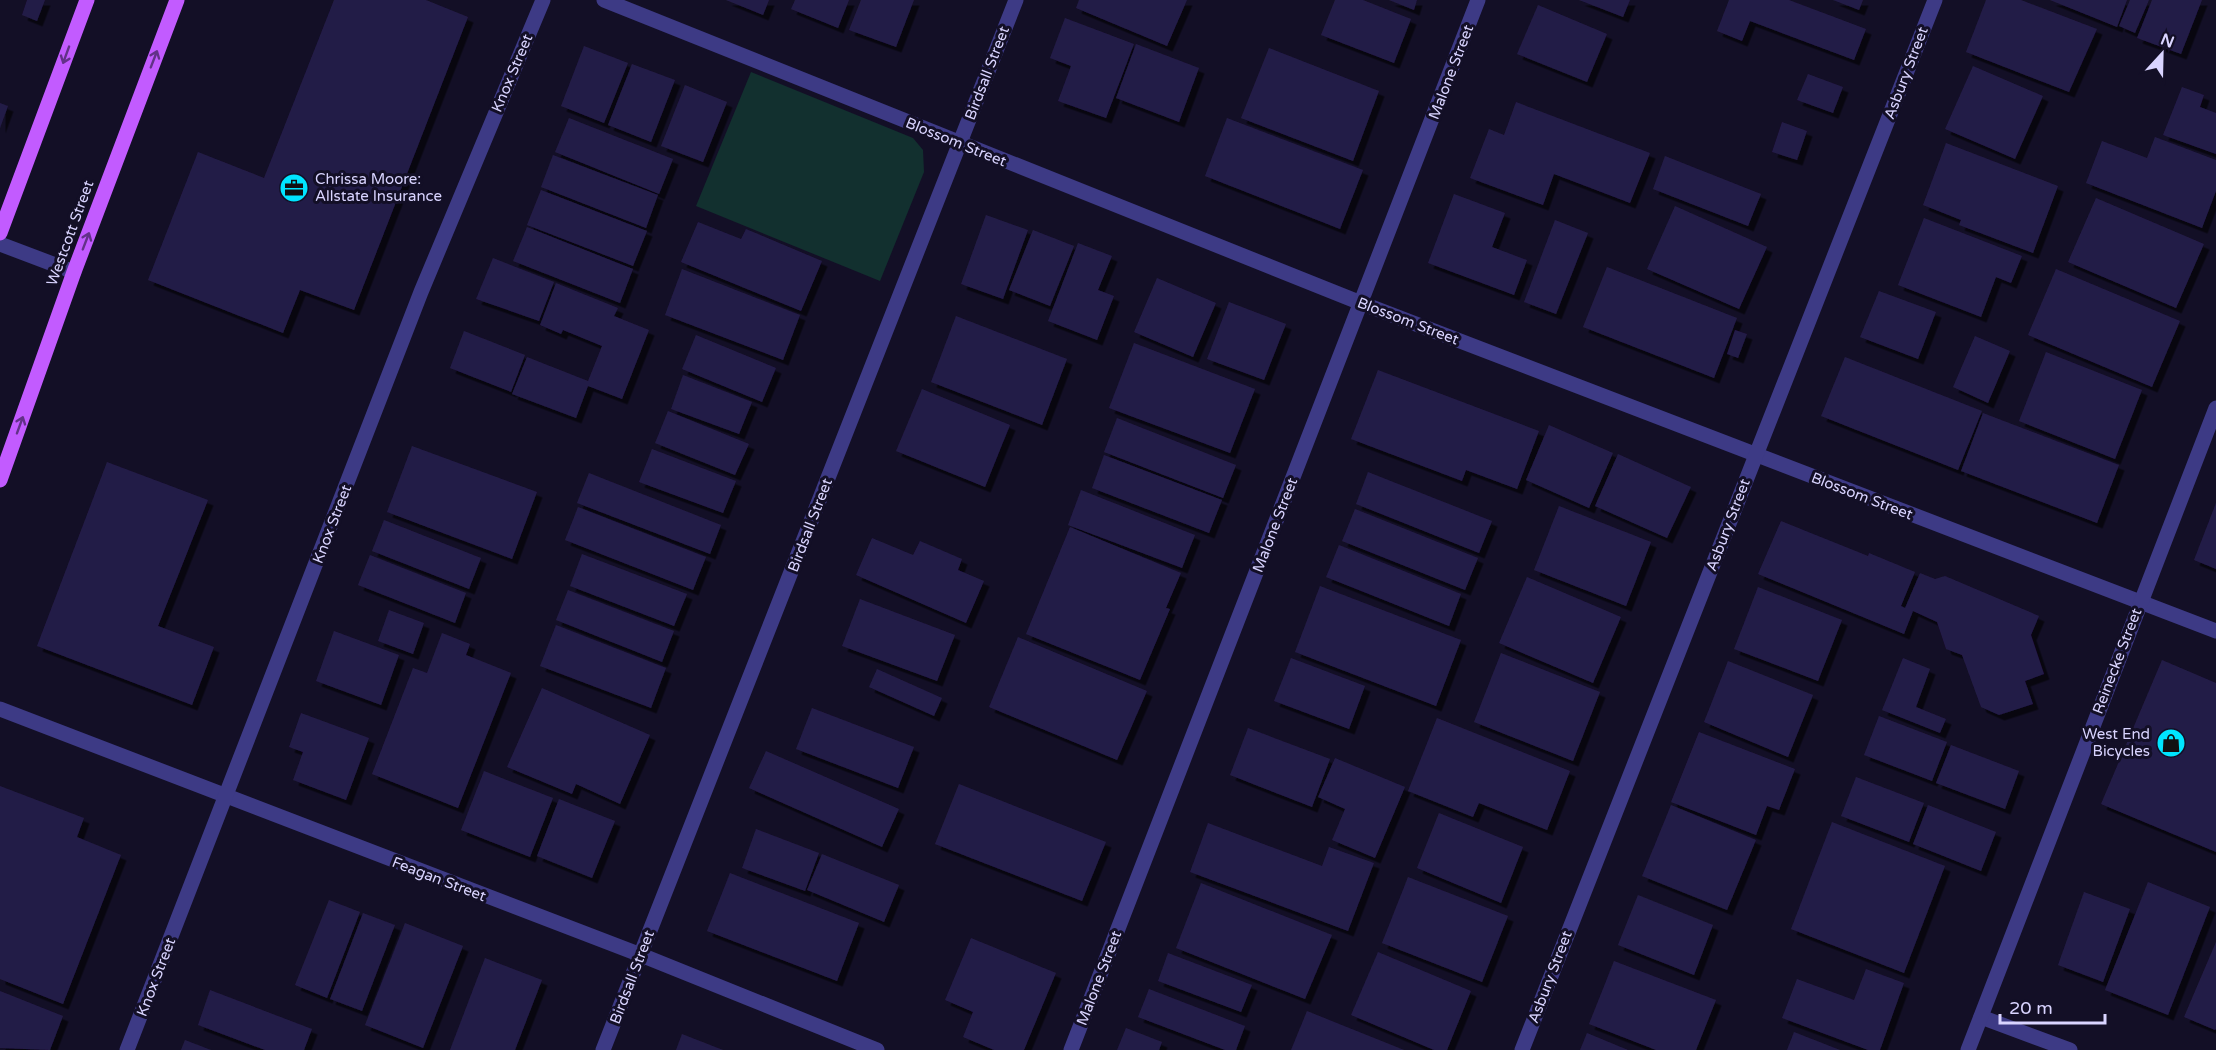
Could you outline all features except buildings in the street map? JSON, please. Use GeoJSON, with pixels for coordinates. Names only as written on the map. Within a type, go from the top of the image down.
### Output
{"type":"FeatureCollection","features":[{"type":"Feature","properties":{"kind":"main road"},"geometry":{"type":"LineString","coordinates":[[0,233],[87,0]]}},
{"type":"Feature","properties":{"kind":"main road","name":"Westcott Street"},"geometry":{"type":"LineString","coordinates":[[0,480],[74,272],[177,0]]}},
{"type":"Feature","properties":{"kind":"street","name":"Knox Street"},"geometry":{"type":"LineString","coordinates":[[127,1050],[421,292],[543,0]]}},
{"type":"Feature","properties":{"kind":"street","name":"Blossom Street"},"geometry":{"type":"LineString","coordinates":[[604,0],[1361,303],[2216,631]]}},
{"type":"Feature","properties":{"kind":"street","name":"Birdsall Street"},"geometry":{"type":"LineString","coordinates":[[603,1050],[1016,0]]}},
{"type":"Feature","properties":{"kind":"street","name":"Malone Street"},"geometry":{"type":"LineString","coordinates":[[1071,1050],[1478,0]]}},
{"type":"Feature","properties":{"kind":"street","name":"Asbury Street"},"geometry":{"type":"LineString","coordinates":[[1522,1050],[1935,0]]}},
{"type":"Feature","properties":{"kind":"street"},"geometry":{"type":"LineString","coordinates":[[0,244],[74,272]]}},
{"type":"Feature","properties":{"kind":"street","name":"Reinecke Street"},"geometry":{"type":"LineString","coordinates":[[1968,1050],[2139,602],[2216,408]]}},
{"type":"Feature","properties":{"kind":"street","name":"Feagan Street"},"geometry":{"type":"LineString","coordinates":[[0,709],[226,798],[641,955],[877,1050]]}},
{"type":"Feature","properties":{"kind":"street"},"geometry":{"type":"LineString","coordinates":[[1981,1017],[2070,1050]]}},
{"type":"Feature","properties":{"kind":"green space"},"geometry":{"type":"Polygon","coordinates":[[[751,72],[913,138],[923,150],[924,172],[880,281],[696,206],[751,72]]]}},
{"type":"Feature","properties":{"kind":"place","name":"Chrissa Moore: Allstate Insurance"},"geometry":{"type":"Point","coordinates":[294,188]}},
{"type":"Feature","properties":{"kind":"place","name":"West End Bicycles"},"geometry":{"type":"Point","coordinates":[2171,743]}}]}
